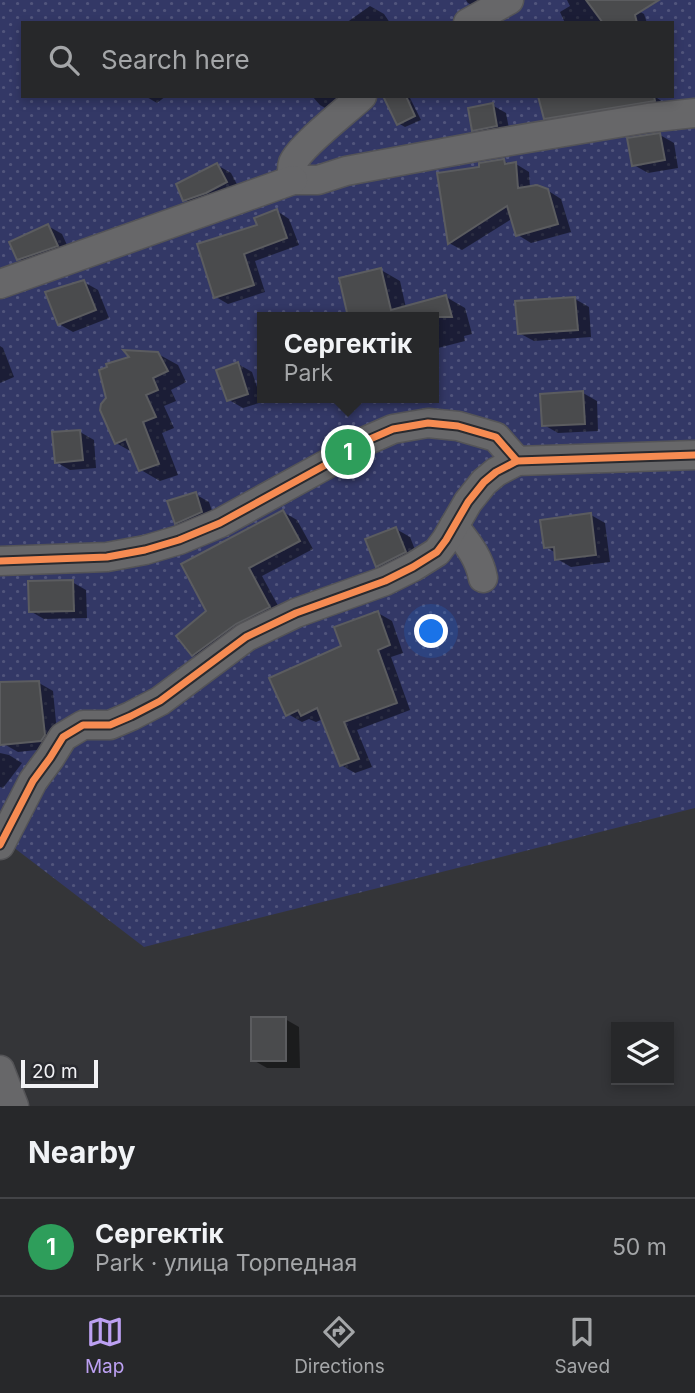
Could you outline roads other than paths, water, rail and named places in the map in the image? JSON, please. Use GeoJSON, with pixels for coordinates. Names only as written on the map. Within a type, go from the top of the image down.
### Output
{"type":"FeatureCollection","features":[{"type":"Feature","properties":{"kind":"street"},"geometry":{"type":"LineString","coordinates":[[472,21],[509,0]]}},
{"type":"Feature","properties":{"kind":"street"},"geometry":{"type":"LineString","coordinates":[[293,180],[291,167],[297,156],[360,98]]}},
{"type":"Feature","properties":{"kind":"street"},"geometry":{"type":"LineString","coordinates":[[0,284],[293,180],[318,180],[346,171],[473,148],[648,118],[695,113]]}},
{"type":"Feature","properties":{"kind":"street"},"geometry":{"type":"LineString","coordinates":[[0,561],[107,556],[145,550],[179,540],[220,523],[361,443],[393,429],[428,423],[458,426],[496,437],[517,461]]}},
{"type":"Feature","properties":{"kind":"street"},"geometry":{"type":"LineString","coordinates":[[0,845],[33,781],[63,737],[83,725],[110,725],[131,716],[160,701],[246,637],[296,613],[385,581],[413,567],[437,552],[468,502],[496,472],[517,461],[695,455]]}},
{"type":"Feature","properties":{"kind":"street"},"geometry":{"type":"LineString","coordinates":[[454,526],[485,570]]}},
{"type":"Feature","properties":{"kind":"street"},"geometry":{"type":"LineString","coordinates":[[0,1070],[14,1106]]}},
{"type":"Feature","properties":{"kind":"place","name":"Сергектік"},"geometry":{"type":"Point","coordinates":[348,452]}}]}
